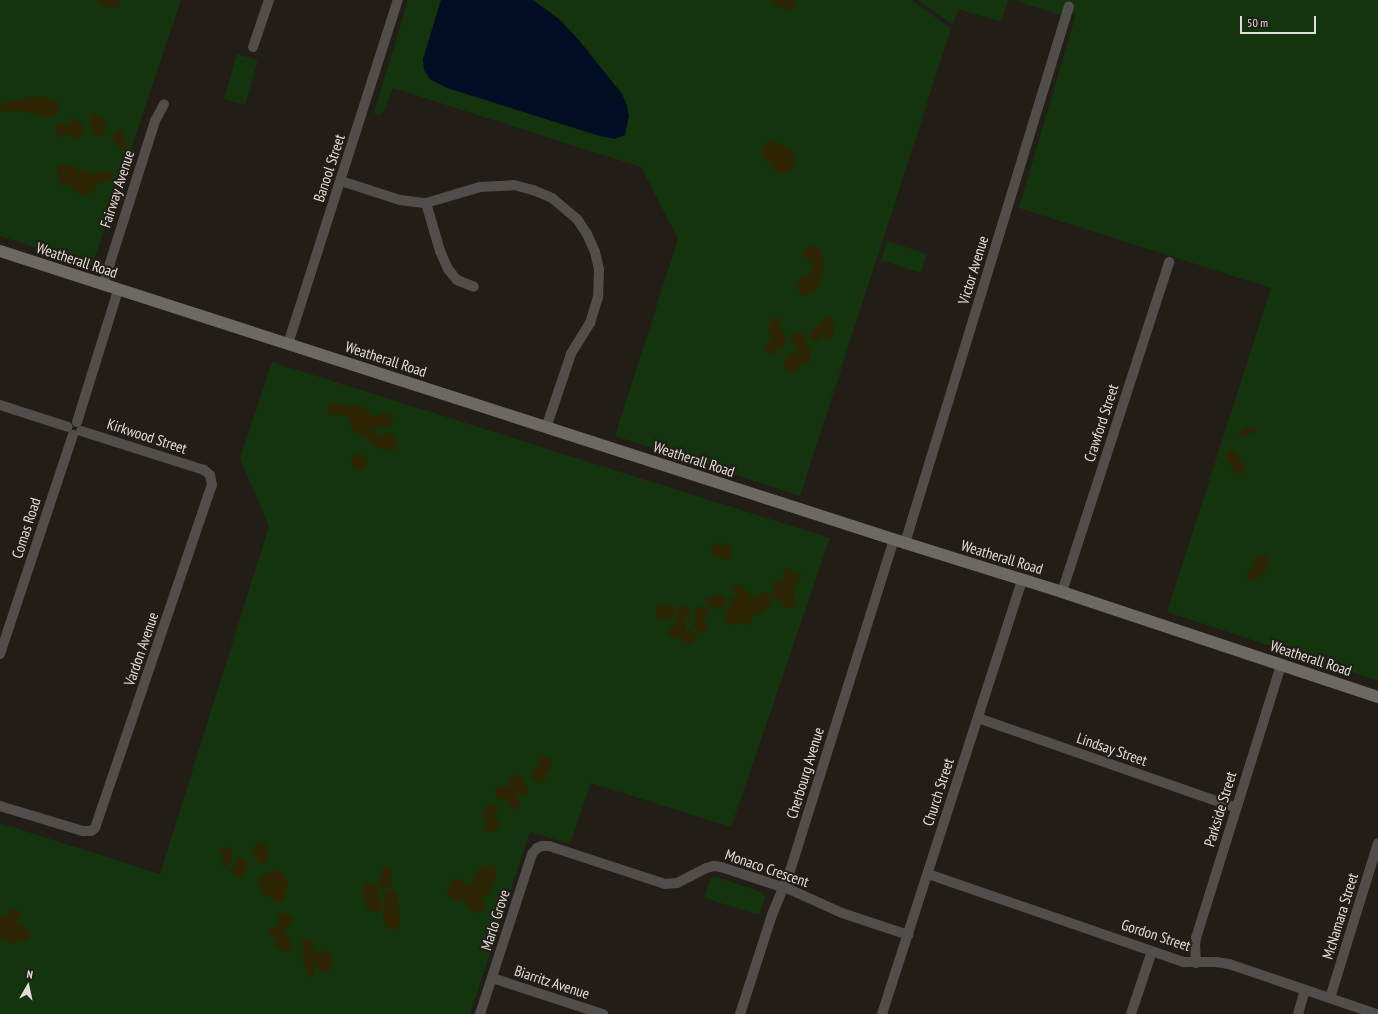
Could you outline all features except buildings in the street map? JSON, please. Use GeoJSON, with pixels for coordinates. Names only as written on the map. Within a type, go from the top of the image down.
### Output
{"type":"FeatureCollection","features":[{"type":"Feature","properties":{"kind":"street"},"geometry":{"type":"LineString","coordinates":[[253,47],[268,0]]}},
{"type":"Feature","properties":{"kind":"street","name":"Banool Street"},"geometry":{"type":"LineString","coordinates":[[288,344],[398,0]]}},
{"type":"Feature","properties":{"kind":"street","name":"Victor Avenue"},"geometry":{"type":"LineString","coordinates":[[899,542],[1069,6]]}},
{"type":"Feature","properties":{"kind":"street","name":"Fairway Avenue"},"geometry":{"type":"LineString","coordinates":[[103,285],[155,120],[164,104]]}},
{"type":"Feature","properties":{"kind":"street"},"geometry":{"type":"LineString","coordinates":[[341,181],[400,200],[426,202],[480,187],[504,185],[524,187],[543,194],[560,203],[577,219],[587,234],[595,252],[599,270],[597,306],[586,331],[571,354],[546,428]]}},
{"type":"Feature","properties":{"kind":"street"},"geometry":{"type":"LineString","coordinates":[[426,202],[440,251],[448,269],[456,280],[474,287]]}},
{"type":"Feature","properties":{"kind":"street","name":"Weatherall Road"},"geometry":{"type":"LineString","coordinates":[[0,251],[899,542],[1062,592],[1378,697]]}},
{"type":"Feature","properties":{"kind":"street","name":"Crawford Street"},"geometry":{"type":"LineString","coordinates":[[1062,592],[1169,262]]}},
{"type":"Feature","properties":{"kind":"street","name":"Comas Road"},"geometry":{"type":"LineString","coordinates":[[0,654],[75,429],[118,290]]}},
{"type":"Feature","properties":{"kind":"street","name":"Kirkwood Street"},"geometry":{"type":"LineString","coordinates":[[0,405],[204,470]]}},
{"type":"Feature","properties":{"kind":"street","name":"Vardon Avenue"},"geometry":{"type":"LineString","coordinates":[[0,806],[83,832],[90,831],[98,822],[211,489],[212,485],[210,475],[204,470]]}},
{"type":"Feature","properties":{"kind":"street","name":"Cherbourg Avenue"},"geometry":{"type":"LineString","coordinates":[[740,1014],[899,542]]}},
{"type":"Feature","properties":{"kind":"street","name":"Church Street"},"geometry":{"type":"LineString","coordinates":[[884,1013],[1022,580]]}},
{"type":"Feature","properties":{"kind":"street","name":"Parkside Street"},"geometry":{"type":"LineString","coordinates":[[1196,963],[1194,946],[1196,938],[1281,665]]}},
{"type":"Feature","properties":{"kind":"street","name":"Lindsay Street"},"geometry":{"type":"LineString","coordinates":[[978,718],[1236,808]]}},
{"type":"Feature","properties":{"kind":"street","name":"McNamara Street"},"geometry":{"type":"LineString","coordinates":[[1330,998],[1378,843]]}},
{"type":"Feature","properties":{"kind":"street","name":"Monaco Crescent"},"geometry":{"type":"LineString","coordinates":[[549,846],[665,884],[677,883],[714,866],[783,887],[842,913],[908,935]]}},
{"type":"Feature","properties":{"kind":"street","name":"Marlo Grove"},"geometry":{"type":"LineString","coordinates":[[480,1014],[532,854],[537,848],[549,846]]}},
{"type":"Feature","properties":{"kind":"street","name":"Gordon Street"},"geometry":{"type":"LineString","coordinates":[[928,874],[1184,962],[1216,962],[1229,964],[1377,1014]]}},
{"type":"Feature","properties":{"kind":"street"},"geometry":{"type":"LineString","coordinates":[[1132,1014],[1152,951]]}},
{"type":"Feature","properties":{"kind":"street","name":"Biarritz Avenue"},"geometry":{"type":"LineString","coordinates":[[492,978],[603,1014]]}},
{"type":"Feature","properties":{"kind":"street"},"geometry":{"type":"LineString","coordinates":[[1298,1014],[1305,990]]}},
{"type":"Feature","properties":{"kind":"green space"},"geometry":{"type":"Polygon","coordinates":[[[0,0],[181,0],[92,266],[0,236],[0,0]]]}},
{"type":"Feature","properties":{"kind":"green space"},"geometry":{"type":"Polygon","coordinates":[[[408,0],[912,0],[951,29],[800,496],[615,436],[678,239],[641,167],[393,88],[384,112],[379,115],[374,113],[408,0]]]}},
{"type":"Feature","properties":{"kind":"green space"},"geometry":{"type":"Polygon","coordinates":[[[918,0],[1008,0],[1001,22],[958,9],[953,25],[918,0]]]}},
{"type":"Feature","properties":{"kind":"green space"},"geometry":{"type":"Polygon","coordinates":[[[1014,0],[1378,0],[1378,681],[1167,612],[1271,288],[1019,208],[1076,14],[1059,15],[1014,0]]]}},
{"type":"Feature","properties":{"kind":"green space"},"geometry":{"type":"Polygon","coordinates":[[[237,54],[258,60],[245,105],[224,99],[237,54]]]}},
{"type":"Feature","properties":{"kind":"green space"},"geometry":{"type":"Polygon","coordinates":[[[887,241],[927,254],[921,273],[881,260],[887,241]]]}},
{"type":"Feature","properties":{"kind":"green space"},"geometry":{"type":"Polygon","coordinates":[[[272,362],[830,538],[731,827],[591,783],[570,844],[530,832],[470,1014],[0,1014],[0,823],[160,874],[269,526],[240,459],[272,362]]]}},
{"type":"Feature","properties":{"kind":"green space"},"geometry":{"type":"Polygon","coordinates":[[[714,876],[762,892],[765,897],[759,915],[704,898],[711,878],[714,876]]]}},
{"type":"Feature","properties":{"kind":"sand"},"geometry":{"type":"Polygon","coordinates":[[[97,0],[120,1],[116,7],[108,8],[101,5],[97,0]]]}},
{"type":"Feature","properties":{"kind":"sand"},"geometry":{"type":"Polygon","coordinates":[[[773,0],[793,0],[796,5],[790,10],[784,9],[775,5],[773,0]]]}},
{"type":"Feature","properties":{"kind":"sand"},"geometry":{"type":"Polygon","coordinates":[[[35,96],[57,100],[60,106],[55,115],[45,117],[22,111],[0,111],[0,104],[35,96]]]}},
{"type":"Feature","properties":{"kind":"sand"},"geometry":{"type":"Polygon","coordinates":[[[95,114],[100,116],[106,122],[104,134],[100,136],[95,136],[91,133],[90,116],[95,114]]]}},
{"type":"Feature","properties":{"kind":"sand"},"geometry":{"type":"Polygon","coordinates":[[[71,118],[79,121],[84,128],[83,133],[77,140],[73,139],[72,134],[60,137],[57,133],[56,123],[63,123],[69,127],[71,118]]]}},
{"type":"Feature","properties":{"kind":"sand"},"geometry":{"type":"Polygon","coordinates":[[[120,130],[122,131],[123,137],[128,142],[124,151],[113,141],[115,132],[120,130]]]}},
{"type":"Feature","properties":{"kind":"sand"},"geometry":{"type":"Polygon","coordinates":[[[768,140],[774,141],[793,151],[796,159],[791,171],[782,174],[774,170],[770,163],[765,160],[762,153],[762,147],[768,140]]]}},
{"type":"Feature","properties":{"kind":"sand"},"geometry":{"type":"Polygon","coordinates":[[[65,164],[77,167],[78,177],[81,170],[91,173],[104,171],[112,172],[112,179],[97,183],[90,195],[77,194],[71,185],[60,185],[58,182],[57,171],[60,166],[65,164]]]}},
{"type":"Feature","properties":{"kind":"sand"},"geometry":{"type":"Polygon","coordinates":[[[814,246],[819,248],[822,252],[823,264],[821,283],[811,294],[802,295],[797,289],[801,276],[802,274],[811,278],[813,277],[809,275],[809,272],[813,261],[805,259],[802,253],[805,249],[814,246]]]}},
{"type":"Feature","properties":{"kind":"sand"},"geometry":{"type":"Polygon","coordinates":[[[827,315],[832,317],[834,335],[827,340],[825,339],[825,333],[823,332],[820,341],[813,342],[810,339],[810,331],[827,315]]]}},
{"type":"Feature","properties":{"kind":"sand"},"geometry":{"type":"Polygon","coordinates":[[[775,317],[778,317],[781,321],[780,328],[784,333],[786,343],[782,348],[778,347],[776,352],[773,354],[769,354],[765,350],[765,346],[772,338],[767,328],[775,317]]]}},
{"type":"Feature","properties":{"kind":"sand"},"geometry":{"type":"Polygon","coordinates":[[[792,333],[802,333],[810,350],[811,357],[806,365],[800,364],[797,370],[790,372],[784,367],[786,357],[791,352],[797,356],[799,353],[790,338],[792,333]]]}},
{"type":"Feature","properties":{"kind":"sand"},"geometry":{"type":"Polygon","coordinates":[[[333,402],[345,406],[360,406],[375,417],[384,412],[389,413],[394,422],[388,427],[377,425],[373,432],[378,436],[391,433],[395,436],[397,445],[395,450],[378,449],[366,438],[353,430],[347,415],[333,415],[328,413],[328,406],[333,402]]]}},
{"type":"Feature","properties":{"kind":"sand"},"geometry":{"type":"Polygon","coordinates":[[[1246,426],[1254,427],[1255,431],[1242,439],[1239,438],[1239,434],[1246,426]]]}},
{"type":"Feature","properties":{"kind":"sand"},"geometry":{"type":"Polygon","coordinates":[[[1230,451],[1235,451],[1237,453],[1244,467],[1244,474],[1240,474],[1233,470],[1226,459],[1226,455],[1230,451]]]}},
{"type":"Feature","properties":{"kind":"sand"},"geometry":{"type":"Polygon","coordinates":[[[359,454],[366,459],[367,462],[362,469],[359,470],[352,465],[351,462],[356,455],[359,454]]]}},
{"type":"Feature","properties":{"kind":"sand"},"geometry":{"type":"Polygon","coordinates":[[[720,543],[720,549],[722,550],[723,543],[730,545],[732,551],[730,559],[722,559],[713,555],[711,545],[720,543]]]}},
{"type":"Feature","properties":{"kind":"sand"},"geometry":{"type":"Polygon","coordinates":[[[1262,554],[1268,557],[1268,568],[1255,580],[1248,582],[1246,578],[1247,573],[1252,570],[1255,559],[1262,554]]]}},
{"type":"Feature","properties":{"kind":"sand"},"geometry":{"type":"Polygon","coordinates":[[[785,568],[789,568],[792,573],[802,573],[794,585],[795,608],[785,607],[782,601],[773,596],[774,583],[778,581],[785,582],[782,578],[785,568]]]}},
{"type":"Feature","properties":{"kind":"sand"},"geometry":{"type":"Polygon","coordinates":[[[741,585],[751,595],[751,603],[755,596],[767,592],[771,595],[772,602],[763,613],[753,615],[750,623],[745,625],[738,623],[729,625],[726,623],[726,615],[729,606],[734,605],[730,602],[730,599],[739,596],[733,590],[734,586],[741,585]]]}},
{"type":"Feature","properties":{"kind":"sand"},"geometry":{"type":"Polygon","coordinates":[[[718,594],[726,597],[726,602],[723,608],[718,609],[706,604],[706,599],[718,594]]]}},
{"type":"Feature","properties":{"kind":"sand"},"geometry":{"type":"Polygon","coordinates":[[[663,604],[675,609],[675,615],[672,620],[667,619],[665,616],[662,620],[658,620],[655,616],[658,607],[663,604]]]}},
{"type":"Feature","properties":{"kind":"sand"},"geometry":{"type":"Polygon","coordinates":[[[682,605],[688,607],[689,609],[690,619],[684,618],[682,620],[687,624],[685,631],[687,632],[689,628],[694,631],[695,639],[692,645],[685,643],[682,637],[675,638],[668,634],[670,626],[676,626],[678,608],[682,605]]]}},
{"type":"Feature","properties":{"kind":"sand"},"geometry":{"type":"Polygon","coordinates":[[[699,606],[707,608],[709,611],[702,621],[708,625],[705,633],[697,632],[693,626],[695,617],[693,610],[699,606]]]}},
{"type":"Feature","properties":{"kind":"sand"},"geometry":{"type":"Polygon","coordinates":[[[541,756],[550,759],[552,763],[550,772],[545,775],[546,778],[542,783],[538,782],[531,776],[534,768],[541,765],[538,763],[541,756]]]}},
{"type":"Feature","properties":{"kind":"sand"},"geometry":{"type":"Polygon","coordinates":[[[520,774],[528,792],[525,794],[515,794],[516,797],[519,798],[520,804],[516,810],[510,808],[508,802],[499,798],[495,793],[496,788],[499,786],[512,786],[508,782],[510,778],[520,774]]]}},
{"type":"Feature","properties":{"kind":"sand"},"geometry":{"type":"Polygon","coordinates":[[[492,803],[499,807],[493,817],[494,819],[498,820],[500,824],[493,832],[485,830],[483,825],[487,823],[481,816],[487,805],[492,803]]]}},
{"type":"Feature","properties":{"kind":"sand"},"geometry":{"type":"Polygon","coordinates":[[[257,842],[266,843],[269,855],[263,865],[257,859],[257,855],[254,856],[252,853],[257,842]]]}},
{"type":"Feature","properties":{"kind":"sand"},"geometry":{"type":"Polygon","coordinates":[[[223,847],[228,847],[232,851],[231,862],[227,867],[223,866],[221,862],[226,855],[220,855],[219,850],[223,847]]]}},
{"type":"Feature","properties":{"kind":"sand"},"geometry":{"type":"Polygon","coordinates":[[[240,857],[246,861],[247,865],[244,876],[240,877],[233,875],[230,869],[231,867],[236,867],[234,861],[240,857]]]}},
{"type":"Feature","properties":{"kind":"sand"},"geometry":{"type":"Polygon","coordinates":[[[487,865],[492,865],[496,869],[496,877],[489,894],[481,898],[485,904],[485,908],[480,913],[474,912],[468,907],[464,898],[462,898],[461,902],[457,902],[448,896],[447,890],[452,881],[456,878],[461,879],[470,889],[474,876],[480,868],[487,865]]]}},
{"type":"Feature","properties":{"kind":"sand"},"geometry":{"type":"Polygon","coordinates":[[[386,866],[389,867],[391,872],[392,884],[391,887],[382,890],[377,885],[381,878],[382,869],[386,866]]]}},
{"type":"Feature","properties":{"kind":"sand"},"geometry":{"type":"Polygon","coordinates":[[[273,871],[282,871],[288,881],[287,889],[284,893],[286,897],[284,900],[278,902],[264,895],[258,884],[261,876],[273,871]]]}},
{"type":"Feature","properties":{"kind":"sand"},"geometry":{"type":"Polygon","coordinates":[[[369,883],[375,886],[383,906],[377,913],[367,909],[364,899],[362,891],[365,885],[369,883]]]}},
{"type":"Feature","properties":{"kind":"sand"},"geometry":{"type":"Polygon","coordinates":[[[393,890],[397,894],[400,921],[399,926],[394,931],[385,925],[383,914],[385,904],[383,895],[393,890]]]}},
{"type":"Feature","properties":{"kind":"sand"},"geometry":{"type":"Polygon","coordinates":[[[17,909],[21,911],[21,918],[14,924],[23,925],[30,932],[29,939],[12,943],[0,938],[0,916],[4,915],[9,919],[9,913],[12,910],[17,909]]]}},
{"type":"Feature","properties":{"kind":"sand"},"geometry":{"type":"Polygon","coordinates":[[[287,913],[293,918],[289,928],[286,928],[284,931],[284,934],[288,935],[292,947],[283,952],[276,945],[278,941],[269,934],[268,929],[276,927],[281,921],[278,919],[278,915],[287,913]]]}},
{"type":"Feature","properties":{"kind":"sand"},"geometry":{"type":"Polygon","coordinates":[[[303,940],[311,940],[316,955],[323,951],[329,951],[332,963],[331,970],[324,972],[318,971],[318,965],[315,964],[313,966],[315,974],[309,978],[303,961],[303,940]]]}},
{"type":"Feature","properties":{"kind":"water"},"geometry":{"type":"Polygon","coordinates":[[[441,0],[533,0],[559,19],[578,39],[622,94],[627,105],[629,116],[625,135],[615,139],[600,136],[447,88],[430,79],[424,70],[423,59],[441,0]]]}}]}
